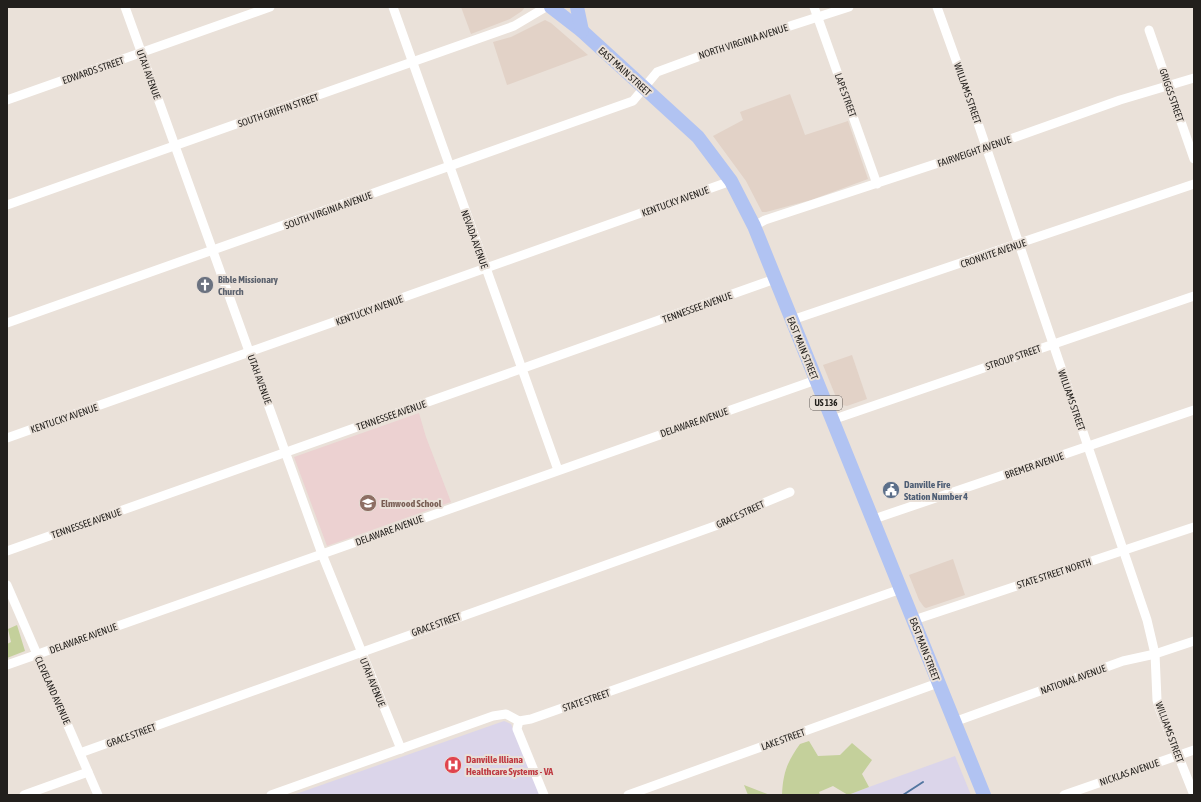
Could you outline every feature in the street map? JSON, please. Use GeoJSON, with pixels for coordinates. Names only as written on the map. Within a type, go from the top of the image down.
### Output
{"type":"FeatureCollection","features":[{"type":"Feature","properties":{"kind":"main road","name":"EAST MAIN STREET"},"geometry":{"type":"LineString","coordinates":[[551,7],[582,31],[698,137],[731,181],[754,226],[776,279],[984,795]]}},
{"type":"Feature","properties":{"kind":"main road"},"geometry":{"type":"LineString","coordinates":[[577,7],[582,31]]}},
{"type":"Feature","properties":{"kind":"street","name":"UTAH AVENUE"},"geometry":{"type":"LineString","coordinates":[[125,7],[322,554],[360,652],[401,749]]}},
{"type":"Feature","properties":{"kind":"street","name":"EDWARDS STREET"},"geometry":{"type":"LineString","coordinates":[[7,100],[270,7]]}},
{"type":"Feature","properties":{"kind":"street","name":"NEVADA AVENUE"},"geometry":{"type":"LineString","coordinates":[[393,7],[521,370],[558,470]]}},
{"type":"Feature","properties":{"kind":"street","name":"SOUTH GRIFFIN STREET"},"geometry":{"type":"LineString","coordinates":[[7,205],[175,147],[514,26],[546,7]]}},
{"type":"Feature","properties":{"kind":"street","name":"LAPE STREET"},"geometry":{"type":"LineString","coordinates":[[814,7],[877,184]]}},
{"type":"Feature","properties":{"kind":"street","name":"NORTH VIRGINIA AVENUE"},"geometry":{"type":"LineString","coordinates":[[644,88],[657,72],[676,64],[849,7]]}},
{"type":"Feature","properties":{"kind":"street","name":"WILLIAMS STREET"},"geometry":{"type":"LineString","coordinates":[[937,7],[987,148],[1147,620],[1155,654],[1157,700],[1194,795]]}},
{"type":"Feature","properties":{"kind":"street","name":"GRIGGS STREET"},"geometry":{"type":"LineString","coordinates":[[1149,30],[1194,159]]}},
{"type":"Feature","properties":{"kind":"street","name":"FAIRWEIGHT AVENUE"},"geometry":{"type":"LineString","coordinates":[[754,226],[765,220],[987,148],[1120,100],[1161,87],[1169,87],[1194,78]]}},
{"type":"Feature","properties":{"kind":"street","name":"SOUTH VIRGINIA AVENUE"},"geometry":{"type":"LineString","coordinates":[[7,324],[633,101],[644,88]]}},
{"type":"Feature","properties":{"kind":"street","name":"KENTUCKY AVENUE"},"geometry":{"type":"LineString","coordinates":[[7,438],[731,181]]}},
{"type":"Feature","properties":{"kind":"street","name":"CRONKITE AVENUE"},"geometry":{"type":"LineString","coordinates":[[792,320],[1194,184]]}},
{"type":"Feature","properties":{"kind":"street","name":"TENNESSEE AVENUE"},"geometry":{"type":"LineString","coordinates":[[7,551],[776,279]]}},
{"type":"Feature","properties":{"kind":"street","name":"STROUP STREET"},"geometry":{"type":"LineString","coordinates":[[832,420],[1194,296]]}},
{"type":"Feature","properties":{"kind":"street","name":"DELAWARE AVENUE"},"geometry":{"type":"LineString","coordinates":[[7,665],[816,380]]}},
{"type":"Feature","properties":{"kind":"street","name":"BREMER AVENUE"},"geometry":{"type":"LineString","coordinates":[[874,519],[1194,410]]}},
{"type":"Feature","properties":{"kind":"street","name":"GRACE STREET"},"geometry":{"type":"LineString","coordinates":[[80,753],[726,522],[759,505],[790,492]]}},
{"type":"Feature","properties":{"kind":"street","name":"STATE STREET NORTH"},"geometry":{"type":"LineString","coordinates":[[914,620],[1194,527]]}},
{"type":"Feature","properties":{"kind":"street","name":"CLEVELAND AVENUE"},"geometry":{"type":"LineString","coordinates":[[7,585],[98,795]]}},
{"type":"Feature","properties":{"kind":"street","name":"STATE STREET"},"geometry":{"type":"LineString","coordinates":[[519,721],[531,719],[901,588]]}},
{"type":"Feature","properties":{"kind":"street","name":"NATIONAL AVENUE"},"geometry":{"type":"LineString","coordinates":[[954,722],[1123,661],[1155,654],[1194,641]]}},
{"type":"Feature","properties":{"kind":"street","name":"LAKE STREET"},"geometry":{"type":"LineString","coordinates":[[628,795],[938,683]]}},
{"type":"Feature","properties":{"kind":"street"},"geometry":{"type":"LineString","coordinates":[[271,795],[492,716],[506,714],[519,721],[517,729],[544,795]]}},
{"type":"Feature","properties":{"kind":"street","name":"NICKLAS AVENUE"},"geometry":{"type":"LineString","coordinates":[[1064,795],[1194,750]]}},
{"type":"Feature","properties":{"kind":"street"},"geometry":{"type":"LineString","coordinates":[[24,795],[88,772]]}},
{"type":"Feature","properties":{"kind":"shaded area"},"geometry":{"type":"Polygon","coordinates":[[[461,7],[525,7],[522,11],[510,19],[471,34],[461,7]]]}},
{"type":"Feature","properties":{"kind":"shaded area"},"geometry":{"type":"Polygon","coordinates":[[[545,20],[551,23],[588,55],[507,85],[493,42],[511,37],[545,20]]]}},
{"type":"Feature","properties":{"kind":"shaded area"},"geometry":{"type":"Polygon","coordinates":[[[790,94],[805,135],[848,121],[868,179],[811,200],[762,212],[746,181],[713,136],[743,120],[740,112],[790,94]]]}},
{"type":"Feature","properties":{"kind":"shaded area"},"geometry":{"type":"Polygon","coordinates":[[[852,355],[867,399],[847,406],[838,402],[823,365],[852,355]]]}},
{"type":"Feature","properties":{"kind":"shaded area"},"geometry":{"type":"Polygon","coordinates":[[[419,413],[426,437],[451,502],[327,546],[294,457],[419,413]]]}},
{"type":"Feature","properties":{"kind":"shaded area"},"geometry":{"type":"Polygon","coordinates":[[[953,559],[965,595],[926,608],[924,607],[919,600],[909,575],[953,559]]]}},
{"type":"Feature","properties":{"kind":"shaded area","name":"Danville Illiana Healthcare Systems - VA"},"geometry":{"type":"Polygon","coordinates":[[[504,721],[511,724],[540,795],[293,795],[504,721]]]}},
{"type":"Feature","properties":{"kind":"shaded area"},"geometry":{"type":"Polygon","coordinates":[[[955,756],[971,795],[848,795],[869,787],[955,756]]]}},
{"type":"Feature","properties":{"kind":"green space"},"geometry":{"type":"Polygon","coordinates":[[[17,625],[25,651],[7,658],[7,644],[11,642],[8,629],[17,625]]]}},
{"type":"Feature","properties":{"kind":"green space"},"geometry":{"type":"Polygon","coordinates":[[[809,741],[818,756],[840,755],[852,743],[872,760],[862,774],[869,787],[848,795],[833,786],[819,792],[820,795],[782,795],[783,780],[792,756],[800,744],[809,741]]]}},
{"type":"Feature","properties":{"kind":"green space"},"geometry":{"type":"Polygon","coordinates":[[[744,785],[770,795],[748,795],[744,785]]]}},
{"type":"Feature","properties":{"kind":"waterway"},"geometry":{"type":"LineString","coordinates":[[903,795],[923,782]]}},
{"type":"Feature","properties":{"kind":"place","name":"Bible Missionary Church"},"geometry":{"type":"Point","coordinates":[205,285]}},
{"type":"Feature","properties":{"kind":"place","name":"Danville Fire Station Number 4"},"geometry":{"type":"Point","coordinates":[891,490]}},
{"type":"Feature","properties":{"kind":"place","name":"Elmwood School"},"geometry":{"type":"Point","coordinates":[368,503]}},
{"type":"Feature","properties":{"kind":"place","name":"Danville Illiana Healthcare Systems - VA"},"geometry":{"type":"Point","coordinates":[453,765]}}]}
